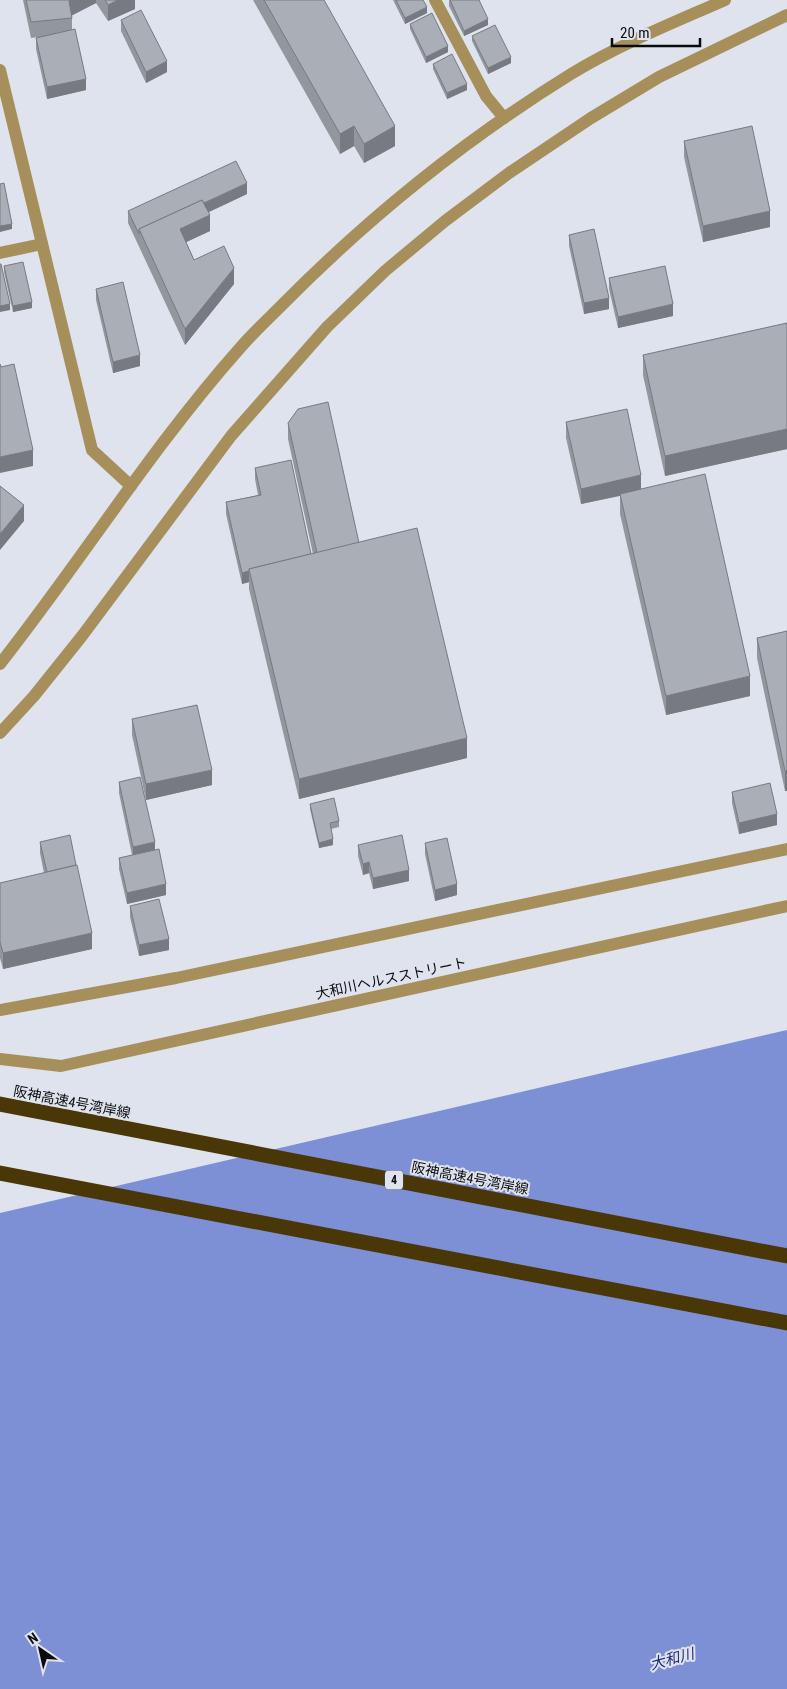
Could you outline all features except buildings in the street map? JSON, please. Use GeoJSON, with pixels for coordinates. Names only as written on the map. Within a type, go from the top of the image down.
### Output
{"type":"FeatureCollection","features":[{"type":"Feature","properties":{"kind":"highway","name":"阪神高速4号湾岸線"},"geometry":{"type":"LineString","coordinates":[[0,1104],[787,1256]]}},
{"type":"Feature","properties":{"kind":"highway"},"geometry":{"type":"LineString","coordinates":[[0,1173],[787,1323]]}},
{"type":"Feature","properties":{"kind":"street"},"geometry":{"type":"LineString","coordinates":[[435,0],[486,96],[504,118]]}},
{"type":"Feature","properties":{"kind":"street"},"geometry":{"type":"LineString","coordinates":[[0,664],[42,610],[180,421],[240,348],[319,267],[446,158],[504,118],[573,73],[642,36],[725,0]]}},
{"type":"Feature","properties":{"kind":"street"},"geometry":{"type":"LineString","coordinates":[[0,733],[34,696],[82,636],[231,436],[327,327],[385,271],[445,221],[510,173],[591,118],[659,77],[787,15]]}},
{"type":"Feature","properties":{"kind":"street"},"geometry":{"type":"LineString","coordinates":[[0,70],[92,450],[131,486]]}},
{"type":"Feature","properties":{"kind":"street"},"geometry":{"type":"LineString","coordinates":[[0,253],[42,244]]}},
{"type":"Feature","properties":{"kind":"street"},"geometry":{"type":"LineString","coordinates":[[0,1010],[176,978],[787,849]]}},
{"type":"Feature","properties":{"kind":"street","name":"大和川ヘルスストリート"},"geometry":{"type":"LineString","coordinates":[[0,1059],[61,1066],[787,906]]}},
{"type":"Feature","properties":{"kind":"water","name":"大和川"},"geometry":{"type":"Polygon","coordinates":[[[787,1030],[787,1689],[0,1689],[0,1213],[787,1030]]]}}]}
